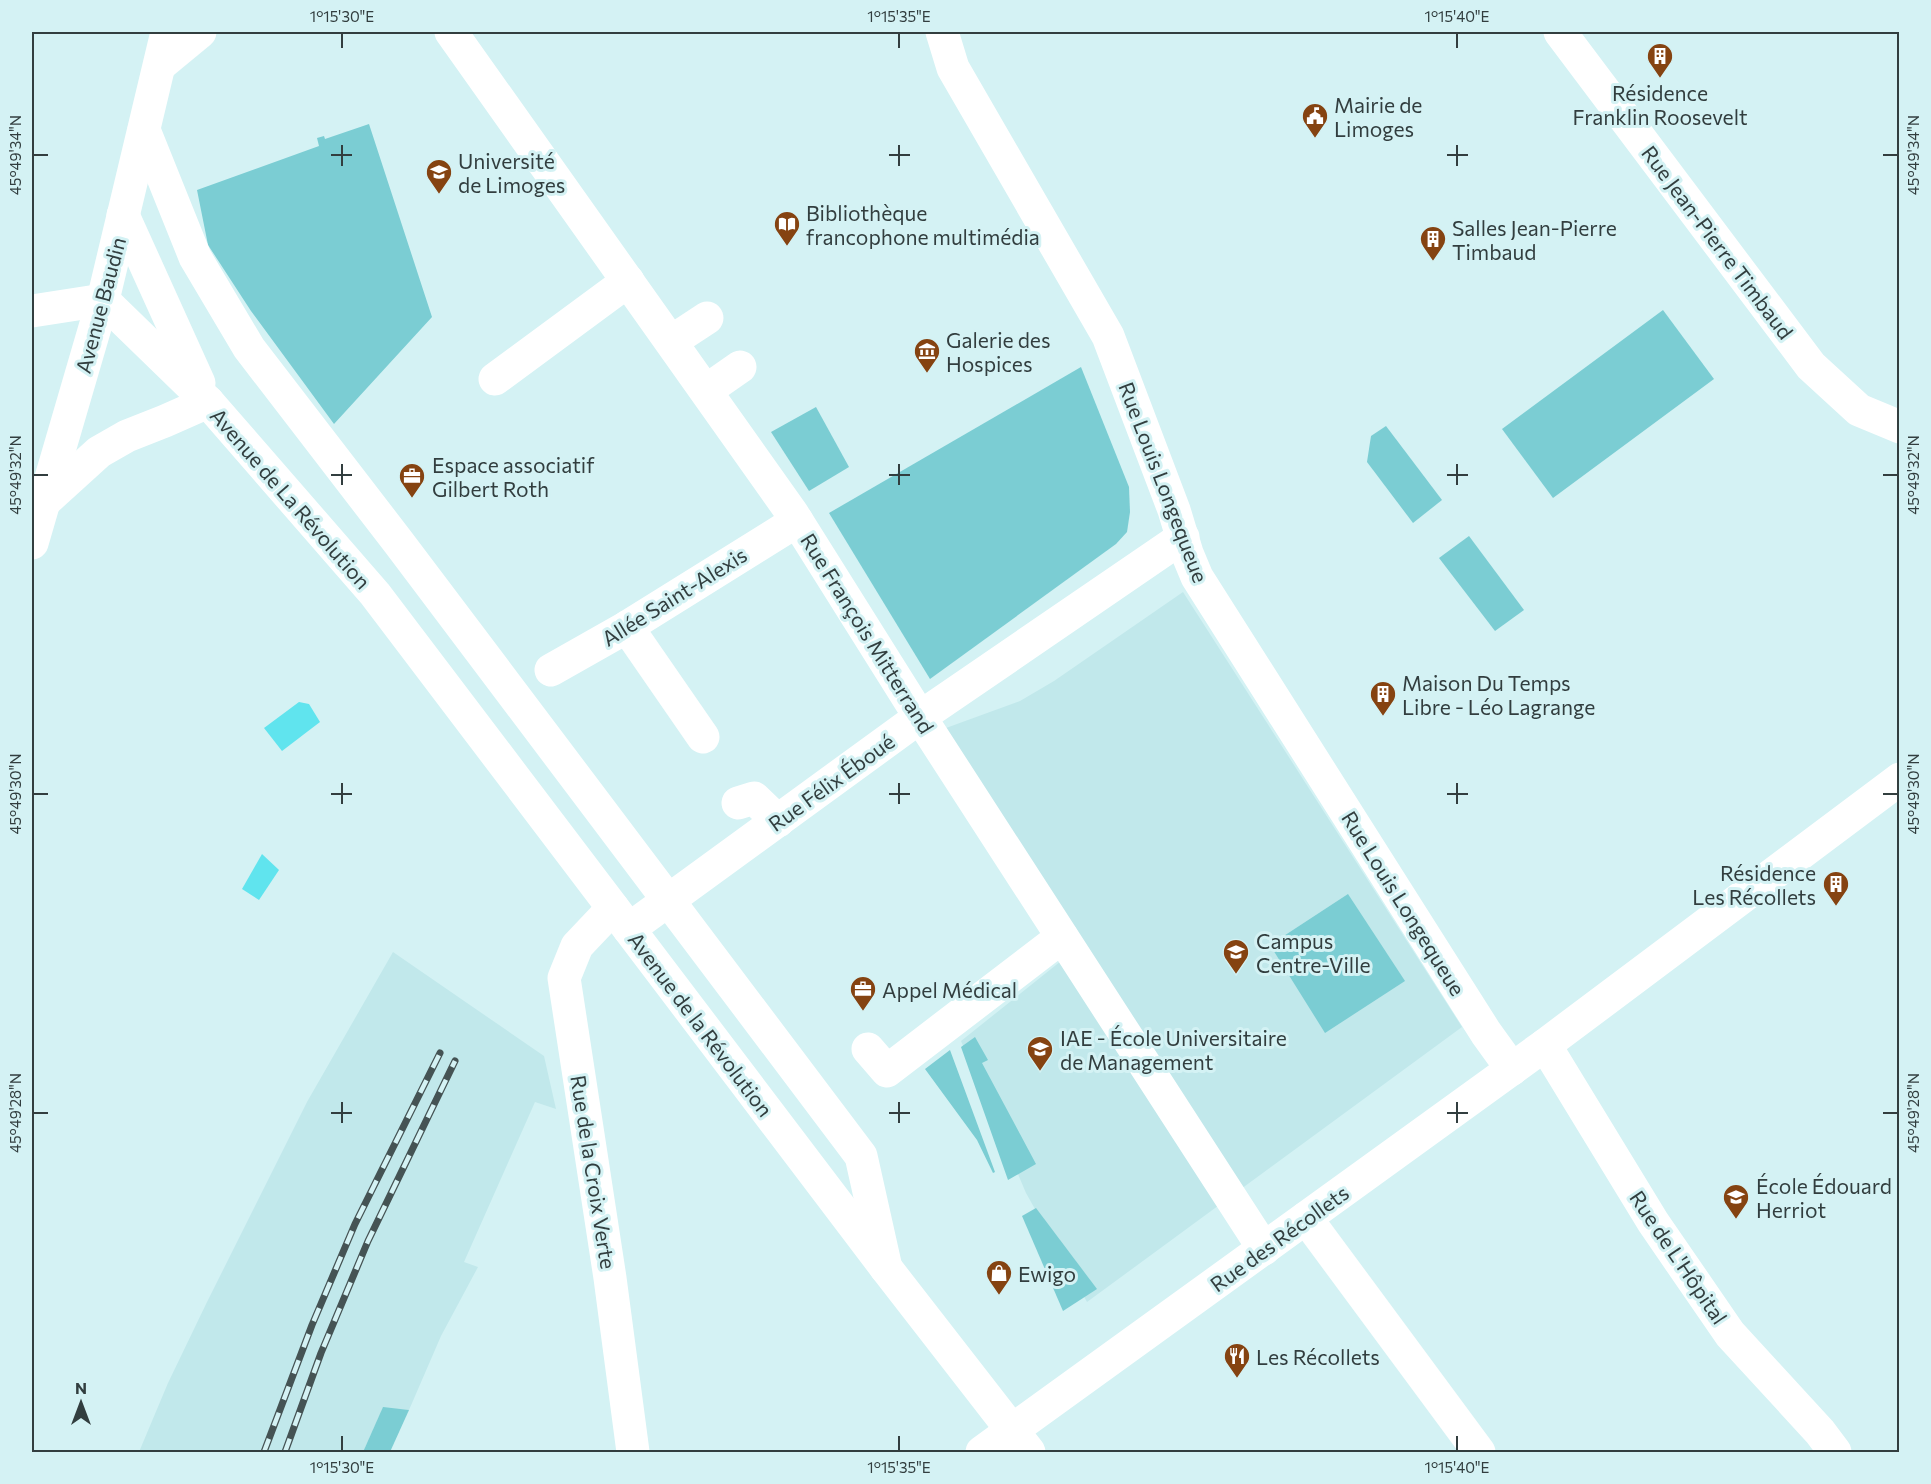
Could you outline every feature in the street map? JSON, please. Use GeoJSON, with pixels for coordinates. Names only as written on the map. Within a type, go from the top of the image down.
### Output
{"type":"FeatureCollection","features":[{"type":"Feature","properties":{"kind":"street","name":"Avenue Baudin"},"geometry":{"type":"LineString","coordinates":[[32,543],[103,300],[167,32]]}},
{"type":"Feature","properties":{"kind":"street"},"geometry":{"type":"LineString","coordinates":[[159,65],[200,32]]}},
{"type":"Feature","properties":{"kind":"street","name":"Rue François Mitterrand"},"geometry":{"type":"LineString","coordinates":[[451,32],[707,390],[796,521],[1264,1249]]}},
{"type":"Feature","properties":{"kind":"street","name":"Rue Louis Longequeue"},"geometry":{"type":"LineString","coordinates":[[942,32],[953,68],[1108,336],[1197,577],[1486,1033],[1512,1069]]}},
{"type":"Feature","properties":{"kind":"street","name":"Rue Jean-Pierre Timbaud"},"geometry":{"type":"LineString","coordinates":[[1560,32],[1811,366],[1859,410],[1899,427]]}},
{"type":"Feature","properties":{"kind":"street"},"geometry":{"type":"LineString","coordinates":[[144,130],[195,256],[249,348],[861,1156],[886,1268]]}},
{"type":"Feature","properties":{"kind":"street","name":"Avenue de la Révolution"},"geometry":{"type":"LineString","coordinates":[[123,215],[208,402]]}},
{"type":"Feature","properties":{"kind":"street"},"geometry":{"type":"LineString","coordinates":[[495,379],[628,281]]}},
{"type":"Feature","properties":{"kind":"street"},"geometry":{"type":"LineString","coordinates":[[32,311],[103,300]]}},
{"type":"Feature","properties":{"kind":"street","name":"Avenue de la Révolution"},"geometry":{"type":"LineString","coordinates":[[103,300],[208,402]]}},
{"type":"Feature","properties":{"kind":"street"},"geometry":{"type":"LineString","coordinates":[[672,341],[707,318]]}},
{"type":"Feature","properties":{"kind":"street"},"geometry":{"type":"LineString","coordinates":[[707,390],[740,367]]}},
{"type":"Feature","properties":{"kind":"street"},"geometry":{"type":"LineString","coordinates":[[44,502],[99,452],[127,436],[208,402]]}},
{"type":"Feature","properties":{"kind":"street","name":"Avenue de La Révolution"},"geometry":{"type":"LineString","coordinates":[[208,402],[375,594]]}},
{"type":"Feature","properties":{"kind":"street","name":"Allée Saint-Alexis"},"geometry":{"type":"LineString","coordinates":[[551,670],[627,627],[796,521]]}},
{"type":"Feature","properties":{"kind":"street","name":"Rue Félix Éboué"},"geometry":{"type":"LineString","coordinates":[[621,918],[669,901],[920,717],[1183,537]]}},
{"type":"Feature","properties":{"kind":"street","name":"Avenue de la Révolution"},"geometry":{"type":"LineString","coordinates":[[375,594],[886,1268],[1021,1442]]}},
{"type":"Feature","properties":{"kind":"street"},"geometry":{"type":"LineString","coordinates":[[627,627],[703,737]]}},
{"type":"Feature","properties":{"kind":"street","name":"Rue des Récollets"},"geometry":{"type":"LineString","coordinates":[[982,1452],[1021,1442],[1264,1249],[1545,1045],[1899,779]]}},
{"type":"Feature","properties":{"kind":"street"},"geometry":{"type":"LineString","coordinates":[[738,803],[754,798],[778,821]]}},
{"type":"Feature","properties":{"kind":"street"},"geometry":{"type":"LineString","coordinates":[[621,918],[638,860]]}},
{"type":"Feature","properties":{"kind":"street","name":"Rue de la Croix Verte"},"geometry":{"type":"LineString","coordinates":[[621,918],[577,946],[564,978],[610,1278],[633,1452]]}},
{"type":"Feature","properties":{"kind":"street"},"geometry":{"type":"LineString","coordinates":[[868,1049],[887,1071],[1062,937]]}},
{"type":"Feature","properties":{"kind":"street","name":"Rue de L'Hôpital"},"geometry":{"type":"LineString","coordinates":[[1545,1045],[1653,1222],[1731,1334],[1820,1432],[1834,1452]]}},
{"type":"Feature","properties":{"kind":"street"},"geometry":{"type":"LineString","coordinates":[[1306,1218],[1479,1452]]}},
{"type":"Feature","properties":{"kind":"shaded area"},"geometry":{"type":"Polygon","coordinates":[[[369,124],[432,317],[334,424],[251,311],[208,245],[197,190],[319,146],[317,138],[324,136],[325,139],[369,124]]]}},
{"type":"Feature","properties":{"kind":"shaded area"},"geometry":{"type":"Polygon","coordinates":[[[1663,310],[1714,379],[1553,498],[1502,429],[1663,310]]]}},
{"type":"Feature","properties":{"kind":"shaded area"},"geometry":{"type":"Polygon","coordinates":[[[1081,367],[1129,487],[1130,512],[1127,532],[1116,544],[930,679],[829,513],[1081,367]]]}},
{"type":"Feature","properties":{"kind":"shaded area"},"geometry":{"type":"Polygon","coordinates":[[[816,407],[849,467],[809,491],[771,432],[816,407]]]}},
{"type":"Feature","properties":{"kind":"shaded area"},"geometry":{"type":"Polygon","coordinates":[[[1386,426],[1442,500],[1413,523],[1367,462],[1371,436],[1386,426]]]}},
{"type":"Feature","properties":{"kind":"shaded area"},"geometry":{"type":"Polygon","coordinates":[[[1469,536],[1524,610],[1495,631],[1439,558],[1469,536]]]}},
{"type":"Feature","properties":{"kind":"shaded area","name":"Campus Centre-Ville"},"geometry":{"type":"Polygon","coordinates":[[[1183,592],[1462,1027],[1087,1302],[1026,1193],[961,1041],[1081,945],[946,728],[1020,701],[1054,681],[1183,592]]]}},
{"type":"Feature","properties":{"kind":"shaded area"},"geometry":{"type":"Polygon","coordinates":[[[299,702],[309,704],[320,722],[282,751],[264,728],[299,702]]]}},
{"type":"Feature","properties":{"kind":"shaded area"},"geometry":{"type":"Polygon","coordinates":[[[262,854],[279,870],[259,900],[242,889],[262,854]]]}},
{"type":"Feature","properties":{"kind":"shaded area"},"geometry":{"type":"Polygon","coordinates":[[[1348,894],[1405,981],[1325,1033],[1270,945],[1348,894]]]}},
{"type":"Feature","properties":{"kind":"shaded area"},"geometry":{"type":"Polygon","coordinates":[[[393,952],[544,1056],[556,1109],[535,1102],[464,1262],[478,1267],[441,1336],[409,1410],[383,1408],[363,1452],[139,1452],[168,1383],[307,1102],[393,952]]]}},
{"type":"Feature","properties":{"kind":"shaded area"},"geometry":{"type":"Polygon","coordinates":[[[975,1037],[988,1060],[982,1063],[1036,1164],[1008,1180],[961,1047],[975,1037]]]}},
{"type":"Feature","properties":{"kind":"shaded area"},"geometry":{"type":"Polygon","coordinates":[[[950,1050],[995,1172],[993,1173],[977,1140],[925,1069],[950,1050]]]}},
{"type":"Feature","properties":{"kind":"shaded area"},"geometry":{"type":"Polygon","coordinates":[[[1036,1208],[1097,1289],[1063,1311],[1022,1216],[1036,1208]]]}},
{"type":"Feature","properties":{"kind":"shaded area"},"geometry":{"type":"Polygon","coordinates":[[[383,1407],[409,1410],[390,1452],[363,1452],[383,1407]]]}},
{"type":"Feature","properties":{"kind":"railway"},"geometry":{"type":"LineString","coordinates":[[264,1452],[312,1325],[355,1224],[440,1053]]}},
{"type":"Feature","properties":{"kind":"railway"},"geometry":{"type":"LineString","coordinates":[[285,1452],[321,1353],[368,1241],[455,1061]]}},
{"type":"Feature","properties":{"kind":"place","name":"Résidence Franklin Roosevelt"},"geometry":{"type":"Point","coordinates":[1660,79]}},
{"type":"Feature","properties":{"kind":"place","name":"Mairie de Limoges"},"geometry":{"type":"Point","coordinates":[1315,139]}},
{"type":"Feature","properties":{"kind":"place","name":"Université de Limoges"},"geometry":{"type":"Point","coordinates":[439,195]}},
{"type":"Feature","properties":{"kind":"place","name":"Bibliothèque francophone multimédia"},"geometry":{"type":"Point","coordinates":[787,247]}},
{"type":"Feature","properties":{"kind":"place","name":"Salles Jean-Pierre Timbaud"},"geometry":{"type":"Point","coordinates":[1433,262]}},
{"type":"Feature","properties":{"kind":"place","name":"Galerie des Hospices"},"geometry":{"type":"Point","coordinates":[927,374]}},
{"type":"Feature","properties":{"kind":"place","name":"Espace associatif Gilbert Roth"},"geometry":{"type":"Point","coordinates":[412,499]}},
{"type":"Feature","properties":{"kind":"place","name":"Maison Du Temps Libre - Léo Lagrange"},"geometry":{"type":"Point","coordinates":[1383,717]}},
{"type":"Feature","properties":{"kind":"place","name":"Résidence Les Récollets"},"geometry":{"type":"Point","coordinates":[1836,907]}},
{"type":"Feature","properties":{"kind":"place","name":"Campus Centre-Ville"},"geometry":{"type":"Point","coordinates":[1236,975]}},
{"type":"Feature","properties":{"kind":"place","name":"Appel Médical"},"geometry":{"type":"Point","coordinates":[863,1012]}},
{"type":"Feature","properties":{"kind":"place","name":"IAE - École Universitaire de Management"},"geometry":{"type":"Point","coordinates":[1040,1072]}},
{"type":"Feature","properties":{"kind":"place","name":"École Édouard Herriot"},"geometry":{"type":"Point","coordinates":[1736,1220]}},
{"type":"Feature","properties":{"kind":"place","name":"Ewigo"},"geometry":{"type":"Point","coordinates":[999,1296]}},
{"type":"Feature","properties":{"kind":"place","name":"Les Récollets"},"geometry":{"type":"Point","coordinates":[1237,1379]}}]}
